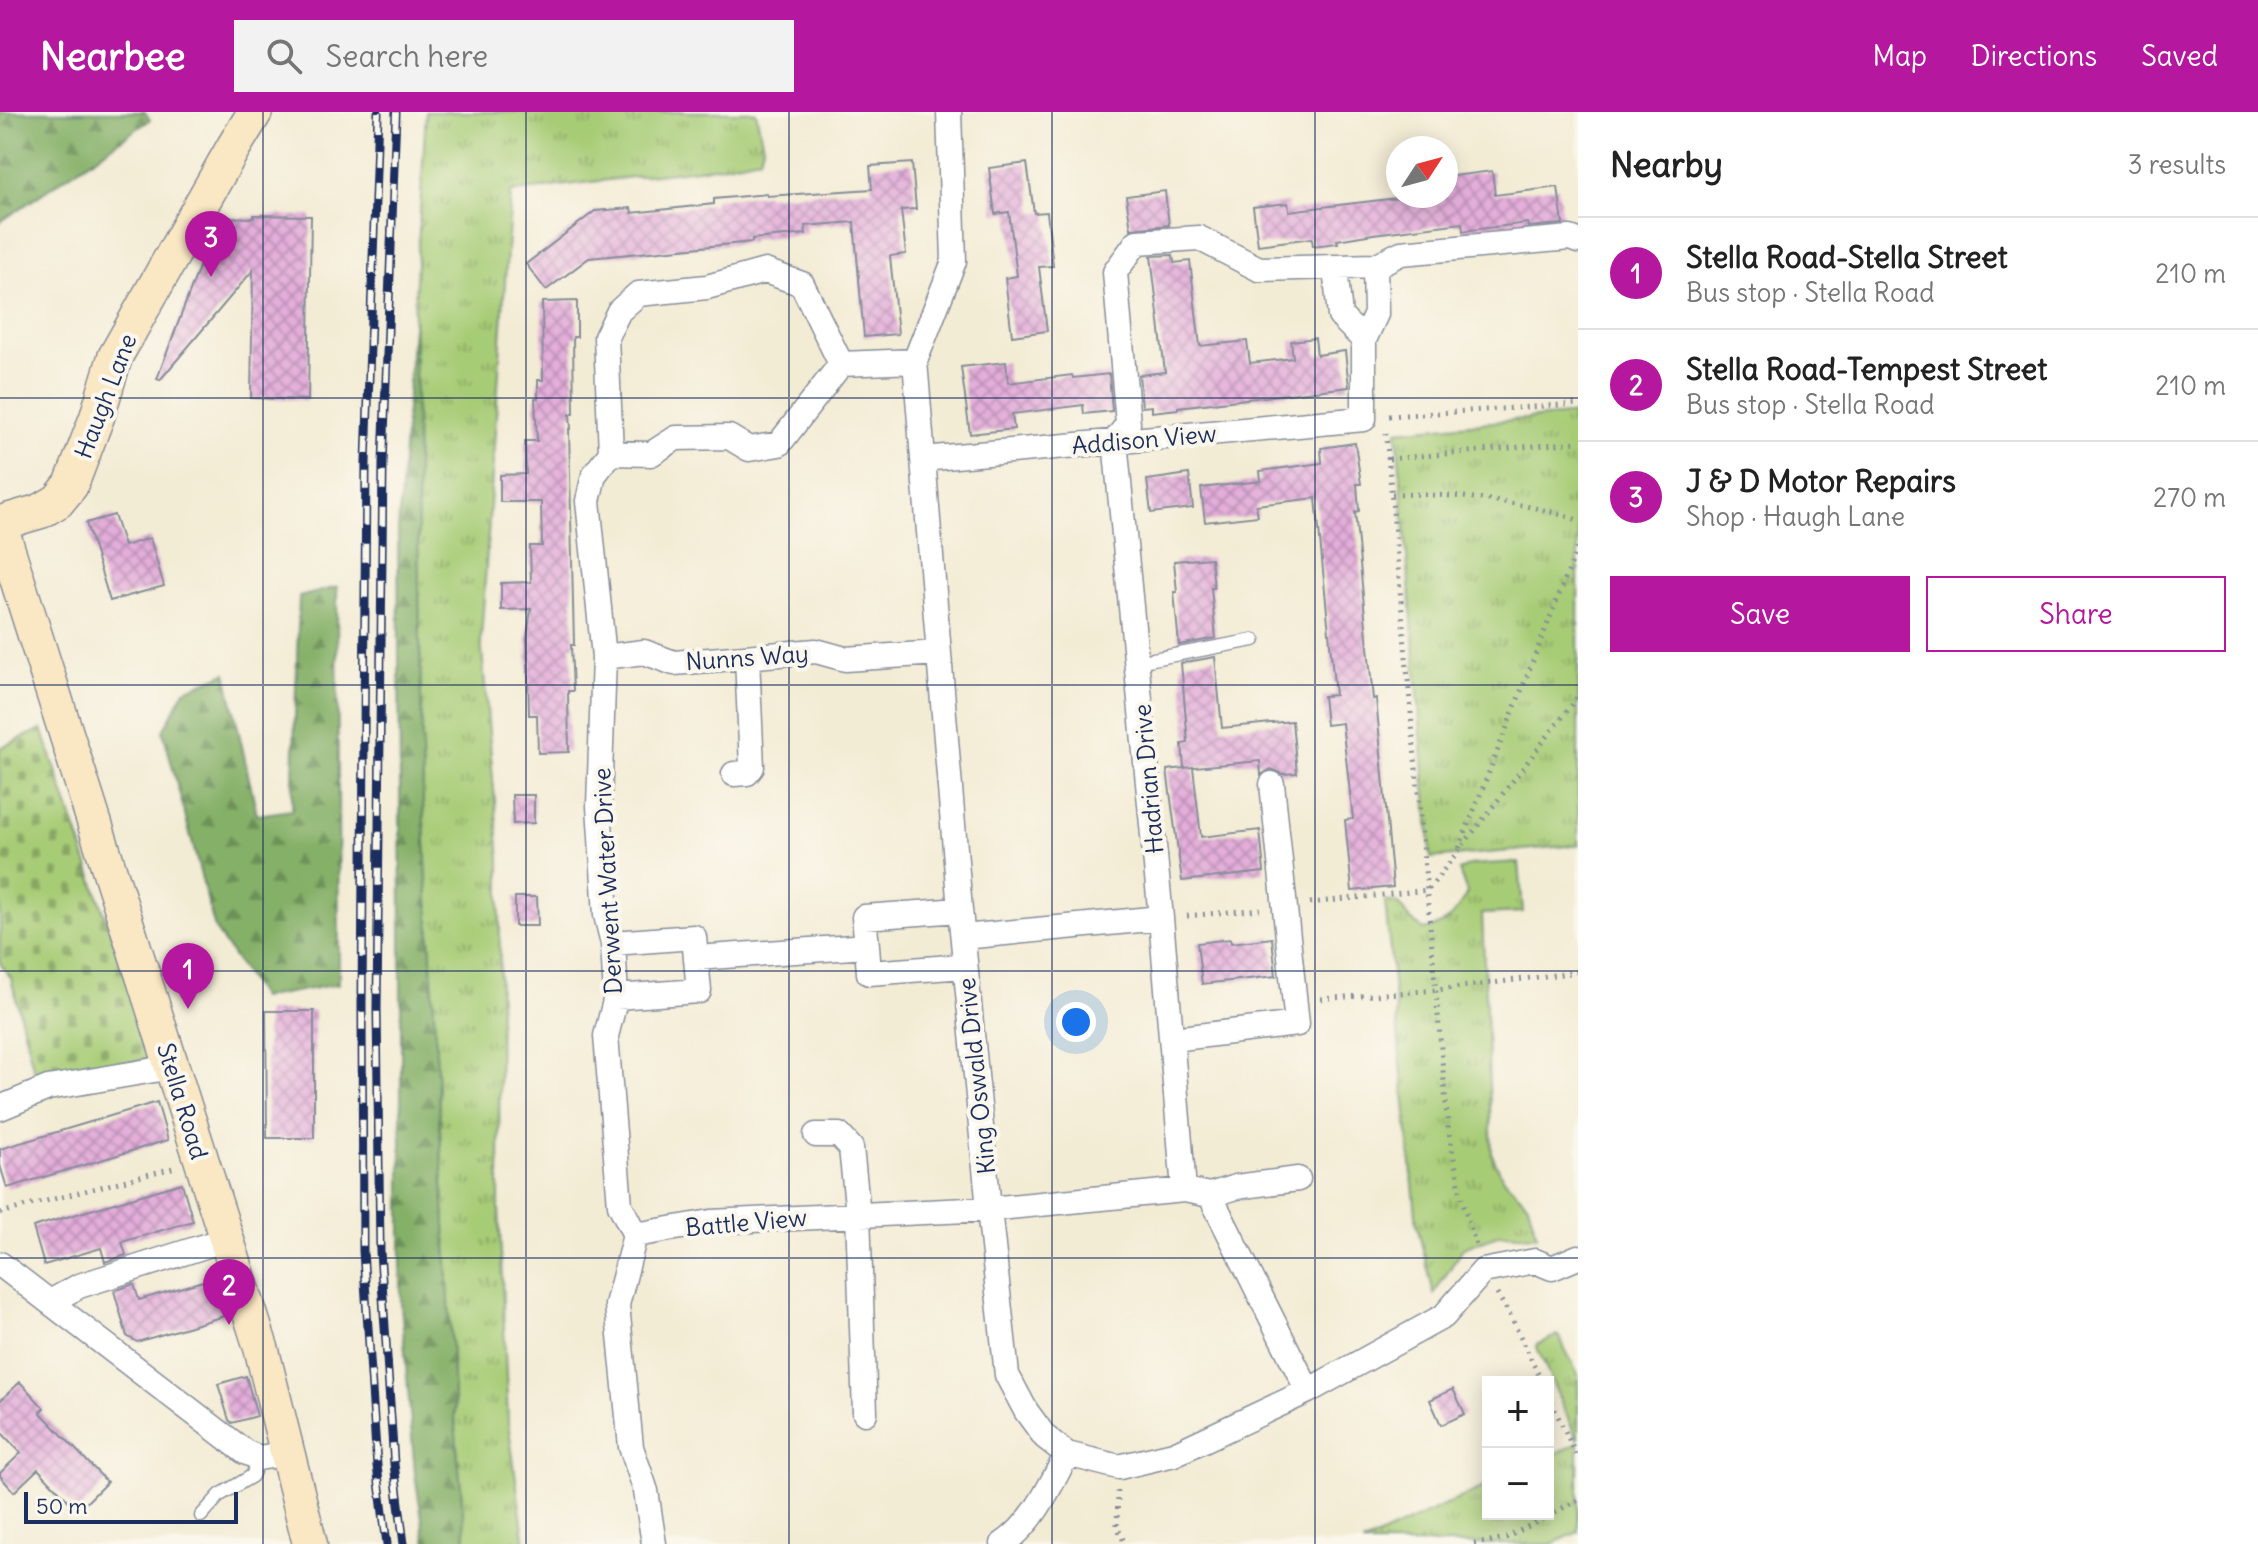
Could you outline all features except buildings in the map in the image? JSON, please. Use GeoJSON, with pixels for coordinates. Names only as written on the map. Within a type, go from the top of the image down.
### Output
{"type":"FeatureCollection","features":[{"type":"Feature","properties":{"kind":"main road","name":"Haugh Lane"},"geometry":{"type":"LineString","coordinates":[[0,524],[41,511],[58,501],[71,485],[97,417],[115,357],[255,112]]}},
{"type":"Feature","properties":{"kind":"main road","name":"Stella Road"},"geometry":{"type":"LineString","coordinates":[[0,524],[262,1351],[273,1455],[310,1544]]}},
{"type":"Feature","properties":{"kind":"street","name":"King Oswald Drive"},"geometry":{"type":"LineString","coordinates":[[949,112],[954,261],[915,361],[965,966],[1007,1375],[1026,1411],[1045,1437],[1067,1454],[1119,1467],[1174,1454],[1308,1391],[1444,1316],[1483,1271]]}},
{"type":"Feature","properties":{"kind":"street"},"geometry":{"type":"LineString","coordinates":[[1115,441],[1128,424],[1115,272],[1137,242],[1199,238],[1259,269],[1375,266],[1401,253],[1570,238],[1578,241]]}},
{"type":"Feature","properties":{"kind":"street"},"geometry":{"type":"LineString","coordinates":[[1374,418],[1364,340],[1376,314],[1375,266]]}},
{"type":"Feature","properties":{"kind":"street"},"geometry":{"type":"LineString","coordinates":[[1335,268],[1340,316],[1364,340]]}},
{"type":"Feature","properties":{"kind":"street"},"geometry":{"type":"LineString","coordinates":[[841,364],[802,284],[765,271],[707,287],[638,294],[619,311],[606,337],[611,453],[651,454],[676,438],[729,437],[749,449],[779,444],[841,364],[915,361]]}},
{"type":"Feature","properties":{"kind":"street","name":"Addison View"},"geometry":{"type":"LineString","coordinates":[[923,459],[1374,418]]}},
{"type":"Feature","properties":{"kind":"street","name":"Hadrian Drive"},"geometry":{"type":"LineString","coordinates":[[1115,441],[1173,1039],[1184,1190]]}},
{"type":"Feature","properties":{"kind":"street","name":"Derwent Water Drive"},"geometry":{"type":"LineString","coordinates":[[611,453],[594,475],[588,501],[604,657],[599,806],[606,915],[613,943],[616,997],[606,1036],[620,1205],[635,1235]]}},
{"type":"Feature","properties":{"kind":"street","name":"Nunns Way"},"geometry":{"type":"LineString","coordinates":[[604,657],[644,652],[674,663],[816,651],[845,659],[938,653]]}},
{"type":"Feature","properties":{"kind":"street"},"geometry":{"type":"LineString","coordinates":[[734,774],[747,773],[752,767],[747,658]]}},
{"type":"Feature","properties":{"kind":"street"},"geometry":{"type":"LineString","coordinates":[[1173,1039],[1297,1024],[1272,784]]}},
{"type":"Feature","properties":{"kind":"street"},"geometry":{"type":"LineString","coordinates":[[960,910],[864,917],[869,973],[965,966]]}},
{"type":"Feature","properties":{"kind":"street"},"geometry":{"type":"LineString","coordinates":[[963,937],[1161,918]]}},
{"type":"Feature","properties":{"kind":"street"},"geometry":{"type":"LineString","coordinates":[[613,943],[694,937],[699,991],[616,997]]}},
{"type":"Feature","properties":{"kind":"street"},"geometry":{"type":"LineString","coordinates":[[696,958],[867,946]]}},
{"type":"Feature","properties":{"kind":"street"},"geometry":{"type":"LineString","coordinates":[[0,1108],[48,1088],[172,1067]]}},
{"type":"Feature","properties":{"kind":"street"},"geometry":{"type":"LineString","coordinates":[[816,1135],[839,1135],[851,1148],[858,1214],[865,1413]]}},
{"type":"Feature","properties":{"kind":"street"},"geometry":{"type":"LineString","coordinates":[[1298,1179],[1236,1187],[1210,1195],[1308,1391]]}},
{"type":"Feature","properties":{"kind":"street","name":"Battle View"},"geometry":{"type":"LineString","coordinates":[[635,1235],[711,1222],[989,1209],[1184,1190],[1210,1195]]}},
{"type":"Feature","properties":{"kind":"street"},"geometry":{"type":"LineString","coordinates":[[635,1235],[617,1305],[631,1447],[646,1491],[654,1544]]}},
{"type":"Feature","properties":{"kind":"street"},"geometry":{"type":"LineString","coordinates":[[50,1302],[79,1286],[227,1239]]}},
{"type":"Feature","properties":{"kind":"street"},"geometry":{"type":"LineString","coordinates":[[1483,1271],[1535,1261],[1552,1268],[1578,1257]]}},
{"type":"Feature","properties":{"kind":"street"},"geometry":{"type":"LineString","coordinates":[[0,1264],[228,1441],[245,1452],[273,1455]]}},
{"type":"Feature","properties":{"kind":"street"},"geometry":{"type":"LineString","coordinates":[[1003,1544],[1017,1535],[1040,1504],[1067,1454]]}},
{"type":"Feature","properties":{"kind":"lane"},"geometry":{"type":"LineString","coordinates":[[1137,662],[1254,640]]}},
{"type":"Feature","properties":{"kind":"lane"},"geometry":{"type":"LineString","coordinates":[[201,1516],[220,1495],[252,1476],[273,1455]]}},
{"type":"Feature","properties":{"kind":"path"},"geometry":{"type":"LineString","coordinates":[[1539,1376],[1510,1315],[1483,1271],[1462,1199],[1448,1127],[1389,459],[1374,418],[1578,404]]}},
{"type":"Feature","properties":{"kind":"path"},"geometry":{"type":"LineString","coordinates":[[1389,459],[1578,442]]}},
{"type":"Feature","properties":{"kind":"path"},"geometry":{"type":"LineString","coordinates":[[1392,494],[1440,494],[1497,501],[1549,510],[1578,520]]}},
{"type":"Feature","properties":{"kind":"path"},"geometry":{"type":"LineString","coordinates":[[1456,854],[1578,547]]}},
{"type":"Feature","properties":{"kind":"path"},"geometry":{"type":"LineString","coordinates":[[1161,918],[1428,890],[1578,697]]}},
{"type":"Feature","properties":{"kind":"path"},"geometry":{"type":"LineString","coordinates":[[1294,1000],[1437,990],[1578,972]]}},
{"type":"Feature","properties":{"kind":"path"},"geometry":{"type":"LineString","coordinates":[[0,1213],[201,1160]]}},
{"type":"Feature","properties":{"kind":"path"},"geometry":{"type":"LineString","coordinates":[[1554,1408],[1578,1459]]}},
{"type":"Feature","properties":{"kind":"path"},"geometry":{"type":"LineString","coordinates":[[1119,1467],[1117,1526],[1125,1544]]}},
{"type":"Feature","properties":{"kind":"path"},"geometry":{"type":"LineString","coordinates":[[1474,1544],[1506,1538],[1578,1500]]}},
{"type":"Feature","properties":{"kind":"green space"},"geometry":{"type":"Polygon","coordinates":[[[0,112],[145,112],[150,120],[0,222],[0,112]]]}},
{"type":"Feature","properties":{"kind":"green space"},"geometry":{"type":"Polygon","coordinates":[[[426,112],[756,112],[763,146],[760,158],[721,166],[511,192],[481,640],[500,860],[499,1208],[508,1422],[525,1544],[466,1544],[456,1435],[423,803],[414,314],[426,112]]]}},
{"type":"Feature","properties":{"kind":"green space"},"geometry":{"type":"Polygon","coordinates":[[[414,314],[423,803],[456,1435],[466,1544],[426,1544],[415,1474],[401,1304],[398,529],[414,314]]]}},
{"type":"Feature","properties":{"kind":"green space"},"geometry":{"type":"Polygon","coordinates":[[[1578,414],[1578,845],[1431,858],[1397,431],[1578,414]]]}},
{"type":"Feature","properties":{"kind":"green space"},"geometry":{"type":"Polygon","coordinates":[[[337,587],[339,984],[261,998],[215,929],[163,731],[185,690],[226,673],[257,815],[292,810],[299,597],[337,587]]]}},
{"type":"Feature","properties":{"kind":"green space"},"geometry":{"type":"Polygon","coordinates":[[[42,729],[153,1058],[36,1079],[11,978],[0,963],[0,748],[42,729]]]}},
{"type":"Feature","properties":{"kind":"green space"},"geometry":{"type":"Polygon","coordinates":[[[1519,862],[1523,912],[1482,914],[1492,1155],[1502,1177],[1528,1204],[1537,1236],[1500,1234],[1463,1248],[1434,1294],[1417,1225],[1385,901],[1397,903],[1424,930],[1433,928],[1450,918],[1467,893],[1459,871],[1469,865],[1519,862]]]}},
{"type":"Feature","properties":{"kind":"green space"},"geometry":{"type":"Polygon","coordinates":[[[1558,1335],[1578,1375],[1578,1441],[1554,1386],[1554,1376],[1550,1376],[1536,1345],[1558,1335]]]}},
{"type":"Feature","properties":{"kind":"green space"},"geometry":{"type":"Polygon","coordinates":[[[1578,1443],[1578,1532],[1552,1544],[1362,1544],[1482,1488],[1482,1520],[1554,1520],[1554,1454],[1578,1443]]]}},
{"type":"Feature","properties":{"kind":"railway"},"geometry":{"type":"LineString","coordinates":[[378,112],[366,463],[363,1251],[377,1466],[387,1544]]}},
{"type":"Feature","properties":{"kind":"railway"},"geometry":{"type":"LineString","coordinates":[[396,112],[383,463],[377,1008],[380,1251],[394,1464],[404,1544]]}},
{"type":"Feature","properties":{"kind":"place","name":"J & D Motor Repairs"},"geometry":{"type":"Point","coordinates":[211,277]}},
{"type":"Feature","properties":{"kind":"place","name":"Stella Road-Stella Street"},"geometry":{"type":"Point","coordinates":[188,1009]}},
{"type":"Feature","properties":{"kind":"place","name":"Stella Road-Tempest Street"},"geometry":{"type":"Point","coordinates":[229,1325]}}]}
